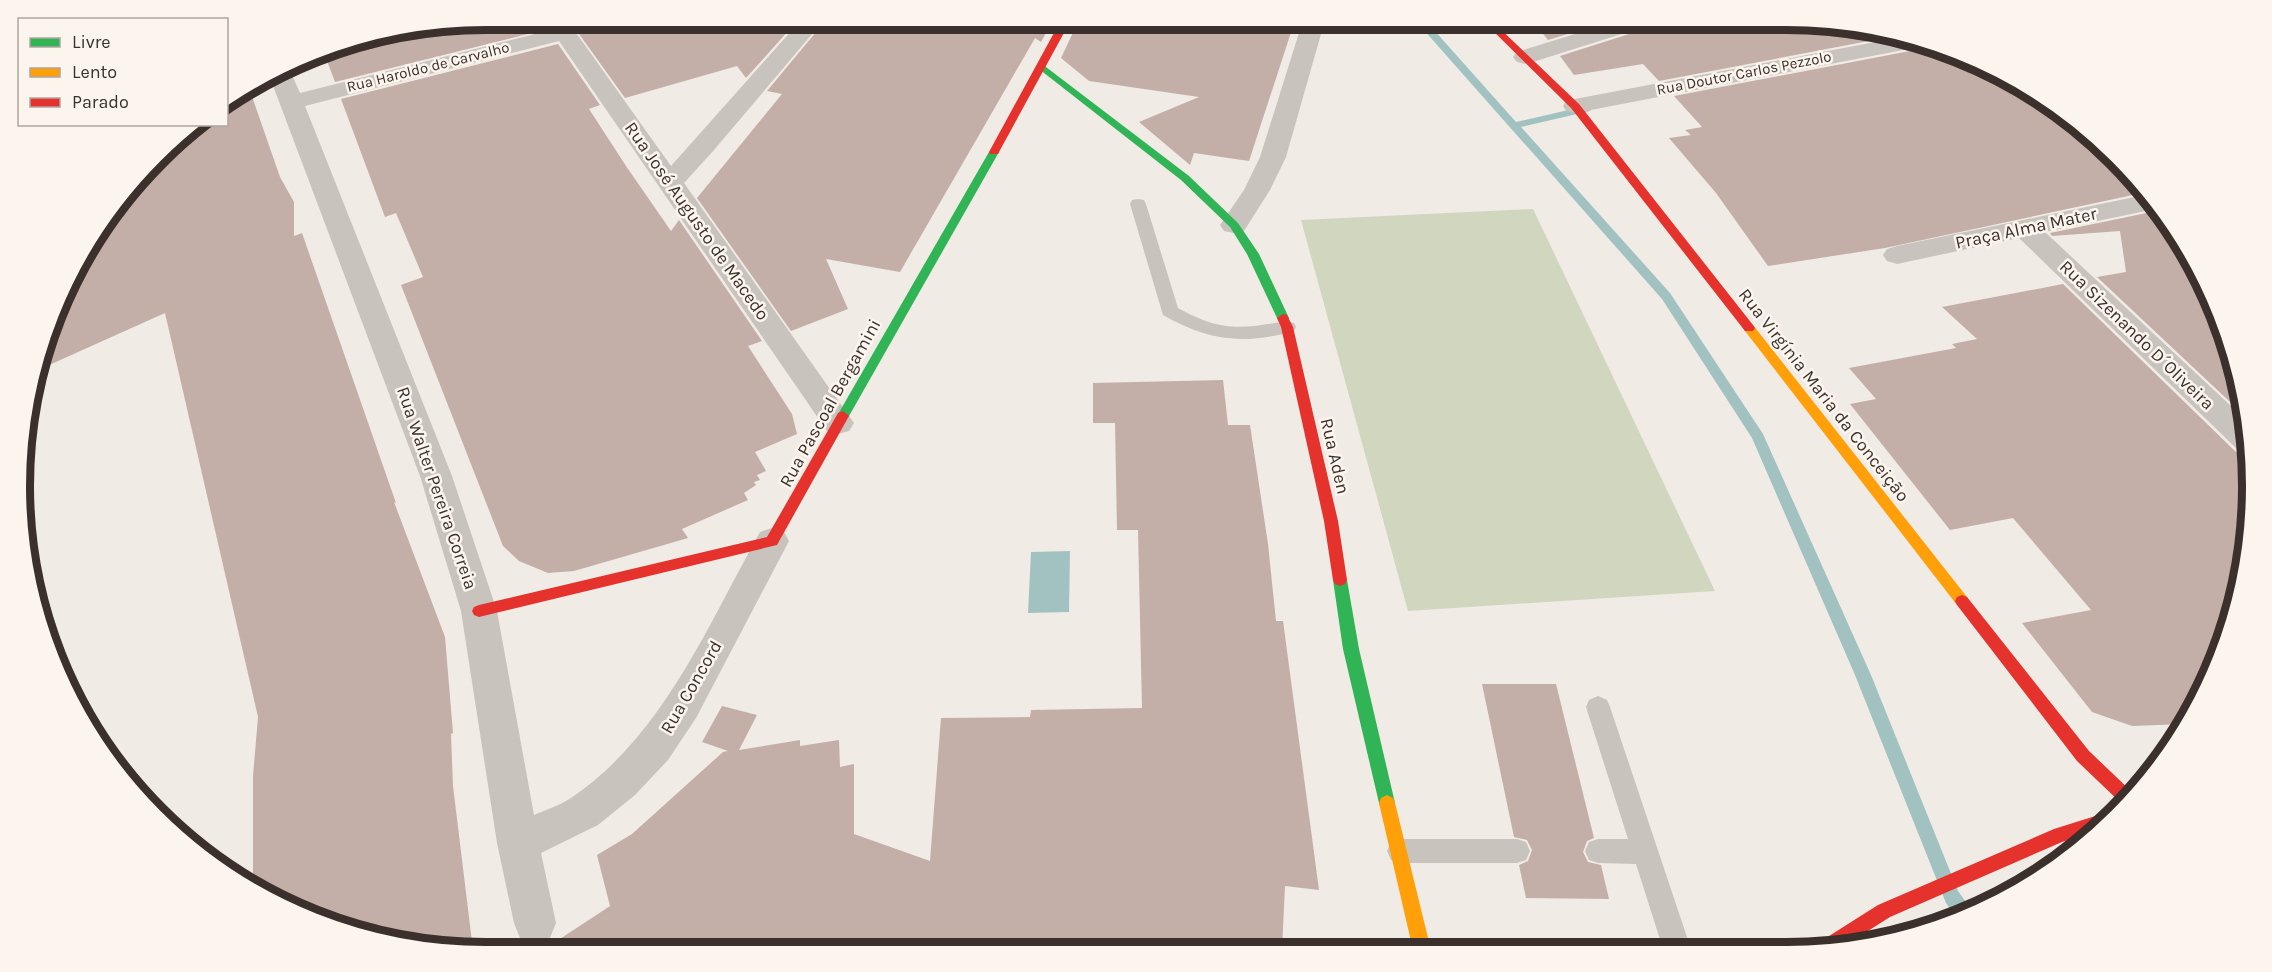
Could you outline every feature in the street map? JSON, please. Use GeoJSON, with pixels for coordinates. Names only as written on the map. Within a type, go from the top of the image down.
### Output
{"type":"FeatureCollection","features":[{"type":"Feature","properties":{"kind":"street","name":"Rua Haroldo de Carvalho"},"geometry":{"type":"LineString","coordinates":[[291,102],[547,30]]}},
{"type":"Feature","properties":{"kind":"street","name":"Rua José Augusto de Macedo"},"geometry":{"type":"LineString","coordinates":[[564,30],[838,423]]}},
{"type":"Feature","properties":{"kind":"street"},"geometry":{"type":"LineString","coordinates":[[669,183],[804,30]]}},
{"type":"Feature","properties":{"kind":"street","name":"Rua Pascoal Bergamini"},"geometry":{"type":"LineString","coordinates":[[772,541],[1061,30]]}},
{"type":"Feature","properties":{"kind":"street"},"geometry":{"type":"LineString","coordinates":[[1234,225],[1257,190],[1273,157],[1311,30]]}},
{"type":"Feature","properties":{"kind":"street","name":"Rua Virgínia Maria da Conceição"},"geometry":{"type":"LineString","coordinates":[[1497,30],[1575,106],[2083,756],[2122,794]]}},
{"type":"Feature","properties":{"kind":"street"},"geometry":{"type":"LineString","coordinates":[[1525,57],[1610,30]]}},
{"type":"Feature","properties":{"kind":"street","name":"Rua Doutor Carlos Pezzolo"},"geometry":{"type":"LineString","coordinates":[[1575,106],[1897,44]]}},
{"type":"Feature","properties":{"kind":"street","name":"Rua Aden"},"geometry":{"type":"LineString","coordinates":[[1042,67],[1185,177],[1234,225],[1253,254],[1287,327],[1330,521],[1351,649],[1420,942]]}},
{"type":"Feature","properties":{"kind":"street","name":"Rua Walter Pereira Correia"},"geometry":{"type":"LineString","coordinates":[[282,78],[436,476],[479,611],[518,843],[535,923]]}},
{"type":"Feature","properties":{"kind":"street","name":"Praça Alma Mater"},"geometry":{"type":"LineString","coordinates":[[1896,255],[2144,203]]}},
{"type":"Feature","properties":{"kind":"street","name":"Rua Sizenando D´Oliveira"},"geometry":{"type":"LineString","coordinates":[[2024,228],[2239,432]]}},
{"type":"Feature","properties":{"kind":"street"},"geometry":{"type":"LineString","coordinates":[[479,611],[772,541]]}},
{"type":"Feature","properties":{"kind":"street","name":"Rua Concord"},"geometry":{"type":"LineString","coordinates":[[518,843],[584,812],[621,782],[654,748],[683,706],[772,541]]}},
{"type":"Feature","properties":{"kind":"street"},"geometry":{"type":"LineString","coordinates":[[1840,939],[1884,911],[1965,874],[2060,835],[2091,825]]}},
{"type":"Feature","properties":{"kind":"lane"},"geometry":{"type":"LineString","coordinates":[[1138,204],[1170,311],[1196,327],[1232,334],[1287,327]]}},
{"type":"Feature","properties":{"kind":"lane"},"geometry":{"type":"LineString","coordinates":[[1598,707],[1675,942]]}},
{"type":"Feature","properties":{"kind":"lane"},"geometry":{"type":"LineString","coordinates":[[1400,851],[1517,852]]}},
{"type":"Feature","properties":{"kind":"lane"},"geometry":{"type":"LineString","coordinates":[[1598,851],[1644,852]]}},
{"type":"Feature","properties":{"kind":"green space"},"geometry":{"type":"Polygon","coordinates":[[[1533,209],[1715,591],[1408,611],[1301,220],[1533,209]]]}},
{"type":"Feature","properties":{"kind":"water"},"geometry":{"type":"Polygon","coordinates":[[[1070,551],[1069,612],[1028,613],[1031,552],[1070,551]]]}},
{"type":"Feature","properties":{"kind":"building"},"geometry":{"type":"Polygon","coordinates":[[[544,30],[335,82],[326,59],[368,46],[371,48],[426,34],[456,31],[544,30]]]}},
{"type":"Feature","properties":{"kind":"building"},"geometry":{"type":"Polygon","coordinates":[[[576,30],[789,30],[746,78],[737,66],[625,98],[576,30]]]}},
{"type":"Feature","properties":{"kind":"building"},"geometry":{"type":"Polygon","coordinates":[[[818,30],[1048,30],[1041,42],[1035,38],[900,272],[826,259],[848,309],[791,331],[697,198],[782,94],[767,91],[818,30]]]}},
{"type":"Feature","properties":{"kind":"building"},"geometry":{"type":"Polygon","coordinates":[[[1074,30],[1292,30],[1249,161],[1194,153],[1190,165],[1139,122],[1199,97],[1089,81],[1061,58],[1074,30]]]}},
{"type":"Feature","properties":{"kind":"building"},"geometry":{"type":"Polygon","coordinates":[[[1540,30],[1581,30],[1548,40],[1540,30]]]}},
{"type":"Feature","properties":{"kind":"building"},"geometry":{"type":"Polygon","coordinates":[[[1642,30],[1816,31],[1877,39],[1659,81],[1643,64],[1574,75],[1560,56],[1642,30]]]}},
{"type":"Feature","properties":{"kind":"building"},"geometry":{"type":"Polygon","coordinates":[[[558,44],[600,105],[589,109],[626,166],[671,231],[679,220],[762,341],[748,346],[792,414],[797,434],[755,452],[766,471],[757,475],[760,480],[754,482],[756,485],[744,493],[748,500],[682,529],[688,538],[574,571],[548,573],[519,561],[503,546],[401,285],[423,277],[396,213],[385,217],[341,99],[558,44]]]}},
{"type":"Feature","properties":{"kind":"building"},"geometry":{"type":"Polygon","coordinates":[[[1915,50],[1933,54],[1988,77],[2039,107],[2087,143],[2137,194],[1885,248],[1768,266],[1716,193],[1669,138],[1691,135],[1685,130],[1702,127],[1674,96],[1915,50]]]}},
{"type":"Feature","properties":{"kind":"building"},"geometry":{"type":"Polygon","coordinates":[[[252,95],[280,177],[294,202],[294,236],[302,233],[396,503],[394,502],[445,637],[453,733],[451,734],[453,786],[472,942],[397,933],[339,918],[284,895],[253,878],[253,776],[258,717],[165,313],[47,366],[54,339],[77,284],[124,208],[143,185],[185,143],[206,126],[228,126],[228,110],[252,95]]]}},
{"type":"Feature","properties":{"kind":"building"},"geometry":{"type":"Polygon","coordinates":[[[2151,212],[2181,258],[2207,311],[2218,339],[2235,406],[2097,277],[2126,272],[2120,231],[2052,236],[2050,233],[2151,212]]]}},
{"type":"Feature","properties":{"kind":"building"},"geometry":{"type":"Polygon","coordinates":[[[2063,284],[2236,452],[2241,453],[2241,516],[2238,546],[2226,604],[2207,661],[2174,724],[2132,726],[2092,712],[2022,623],[2091,610],[2013,518],[1950,530],[1850,404],[1876,399],[1849,368],[1956,348],[1952,344],[1977,339],[1942,307],[2063,284]]]}},
{"type":"Feature","properties":{"kind":"building"},"geometry":{"type":"Polygon","coordinates":[[[1223,380],[1228,425],[1250,425],[1268,544],[1276,621],[1283,621],[1319,890],[1285,886],[1282,942],[555,942],[610,906],[597,855],[632,834],[723,752],[728,751],[702,742],[722,706],[757,715],[739,750],[800,740],[800,746],[839,740],[840,767],[854,764],[854,834],[930,861],[941,718],[1030,717],[1031,710],[1142,708],[1138,530],[1117,530],[1115,423],[1093,423],[1093,383],[1223,380]]]}},
{"type":"Feature","properties":{"kind":"building"},"geometry":{"type":"Polygon","coordinates":[[[1482,684],[1556,684],[1594,838],[1587,841],[1583,852],[1588,862],[1601,865],[1609,899],[1526,898],[1519,865],[1528,861],[1532,850],[1527,840],[1514,837],[1482,684]]]}},
{"type":"Feature","properties":{"kind":"waterway"},"geometry":{"type":"LineString","coordinates":[[1429,30],[1666,296],[1758,437],[1863,675],[1952,897],[1960,907]]}},
{"type":"Feature","properties":{"kind":"waterway"},"geometry":{"type":"LineString","coordinates":[[1516,125],[1586,109]]}},
{"type":"Feature","properties":{"kind":"traffic: fast"},"geometry":{"type":"LineString","coordinates":[[1042,67],[1185,178],[1234,225],[1253,254],[1283,318]]}},
{"type":"Feature","properties":{"kind":"traffic: fast"},"geometry":{"type":"LineString","coordinates":[[843,416],[994,152]]}},
{"type":"Feature","properties":{"kind":"traffic: fast"},"geometry":{"type":"LineString","coordinates":[[1340,580],[1351,649],[1387,803]]}},
{"type":"Feature","properties":{"kind":"traffic: slow"},"geometry":{"type":"LineString","coordinates":[[1749,328],[1962,601]]}},
{"type":"Feature","properties":{"kind":"traffic: slow"},"geometry":{"type":"LineString","coordinates":[[1387,803],[1420,942]]}},
{"type":"Feature","properties":{"kind":"traffic: jam"},"geometry":{"type":"LineString","coordinates":[[994,152],[1061,30]]}},
{"type":"Feature","properties":{"kind":"traffic: jam"},"geometry":{"type":"LineString","coordinates":[[1496,30],[1575,106],[1749,328]]}},
{"type":"Feature","properties":{"kind":"traffic: jam"},"geometry":{"type":"LineString","coordinates":[[1283,318],[1287,327],[1331,521],[1340,580]]}},
{"type":"Feature","properties":{"kind":"traffic: jam"},"geometry":{"type":"LineString","coordinates":[[479,611],[772,541],[843,416]]}},
{"type":"Feature","properties":{"kind":"traffic: jam"},"geometry":{"type":"LineString","coordinates":[[1962,601],[2083,756],[2122,794]]}},
{"type":"Feature","properties":{"kind":"traffic: jam"},"geometry":{"type":"LineString","coordinates":[[1840,939],[1884,911],[2060,835],[2091,825]]}}]}
